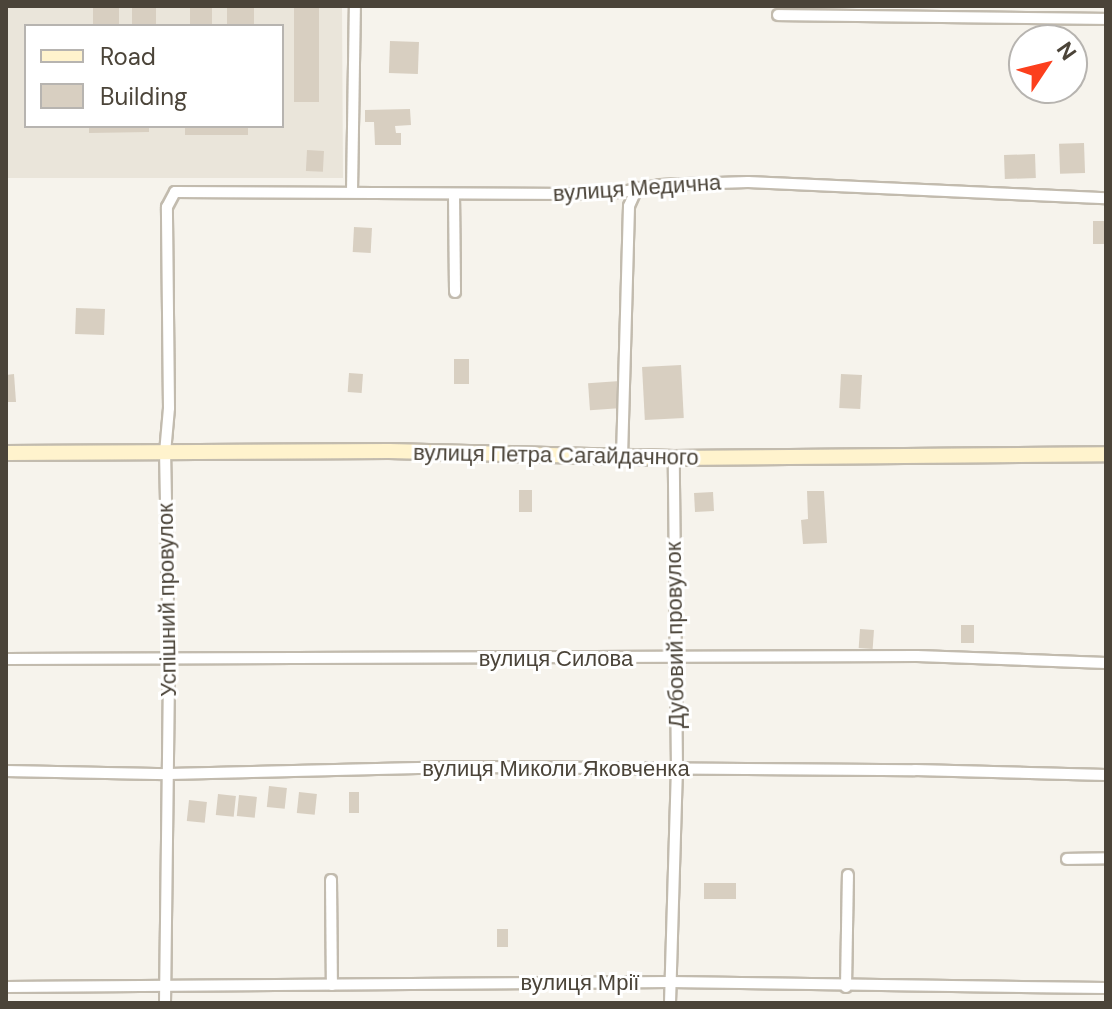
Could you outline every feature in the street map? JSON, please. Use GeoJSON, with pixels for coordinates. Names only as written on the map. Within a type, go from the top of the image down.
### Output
{"type":"FeatureCollection","features":[{"type":"Feature","properties":{"kind":"street"},"geometry":{"type":"LineString","coordinates":[[352,191],[355,6]]}},
{"type":"Feature","properties":{"kind":"street"},"geometry":{"type":"LineString","coordinates":[[778,15],[1106,19]]}},
{"type":"Feature","properties":{"kind":"street","name":"вулиця Медична"},"geometry":{"type":"LineString","coordinates":[[169,198],[183,190],[607,193],[637,188],[748,182],[1106,198]]}},
{"type":"Feature","properties":{"kind":"street"},"geometry":{"type":"LineString","coordinates":[[622,457],[629,206],[637,188]]}},
{"type":"Feature","properties":{"kind":"street"},"geometry":{"type":"LineString","coordinates":[[454,194],[455,292]]}},
{"type":"Feature","properties":{"kind":"street","name":"Успішний провулок"},"geometry":{"type":"LineString","coordinates":[[165,1003],[169,774],[165,453],[169,408],[169,198]]}},
{"type":"Feature","properties":{"kind":"street","name":"вулиця Петра Сагайдачного"},"geometry":{"type":"LineString","coordinates":[[6,453],[389,451],[674,458],[1106,454]]}},
{"type":"Feature","properties":{"kind":"street","name":"Дубовий провулок"},"geometry":{"type":"LineString","coordinates":[[670,1003],[677,770],[674,458]]}},
{"type":"Feature","properties":{"kind":"street","name":"вулиця Силова"},"geometry":{"type":"LineString","coordinates":[[6,659],[917,656],[1106,663]]}},
{"type":"Feature","properties":{"kind":"street","name":"вулиця Миколи Яковченка"},"geometry":{"type":"LineString","coordinates":[[6,771],[169,774],[460,767],[915,770],[1106,775]]}},
{"type":"Feature","properties":{"kind":"street"},"geometry":{"type":"LineString","coordinates":[[1067,859],[1106,858]]}},
{"type":"Feature","properties":{"kind":"street"},"geometry":{"type":"LineString","coordinates":[[846,987],[848,875]]}},
{"type":"Feature","properties":{"kind":"street"},"geometry":{"type":"LineString","coordinates":[[331,880],[332,985]]}},
{"type":"Feature","properties":{"kind":"street","name":"вулиця Мрії"},"geometry":{"type":"LineString","coordinates":[[6,987],[670,982],[846,987],[1106,988]]}},
{"type":"Feature","properties":{"kind":"shaded area"},"geometry":{"type":"Polygon","coordinates":[[[6,6],[342,6],[343,178],[6,178],[6,6]]]}},
{"type":"Feature","properties":{"kind":"building"},"geometry":{"type":"Polygon","coordinates":[[[93,6],[119,6],[119,24],[93,24],[93,6]]]}},
{"type":"Feature","properties":{"kind":"building"},"geometry":{"type":"Polygon","coordinates":[[[132,6],[156,6],[156,24],[132,24],[132,6]]]}},
{"type":"Feature","properties":{"kind":"building"},"geometry":{"type":"Polygon","coordinates":[[[190,6],[212,6],[212,24],[190,24],[190,6]]]}},
{"type":"Feature","properties":{"kind":"building"},"geometry":{"type":"Polygon","coordinates":[[[227,6],[254,6],[254,24],[227,24],[227,6]]]}},
{"type":"Feature","properties":{"kind":"building"},"geometry":{"type":"Polygon","coordinates":[[[294,6],[319,6],[319,102],[294,102],[294,6]]]}},
{"type":"Feature","properties":{"kind":"building"},"geometry":{"type":"Polygon","coordinates":[[[390,41],[419,42],[418,74],[389,73],[390,41]]]}},
{"type":"Feature","properties":{"kind":"building"},"geometry":{"type":"Polygon","coordinates":[[[410,109],[411,125],[395,126],[396,133],[401,133],[401,145],[375,145],[374,122],[365,122],[365,110],[410,109]]]}},
{"type":"Feature","properties":{"kind":"building"},"geometry":{"type":"Polygon","coordinates":[[[89,128],[149,128],[149,132],[89,133],[89,128]]]}},
{"type":"Feature","properties":{"kind":"building"},"geometry":{"type":"Polygon","coordinates":[[[185,128],[248,128],[248,135],[185,135],[185,128]]]}},
{"type":"Feature","properties":{"kind":"building"},"geometry":{"type":"Polygon","coordinates":[[[1084,143],[1085,173],[1060,174],[1059,144],[1084,143]]]}},
{"type":"Feature","properties":{"kind":"building"},"geometry":{"type":"Polygon","coordinates":[[[307,150],[324,151],[323,172],[306,171],[307,150]]]}},
{"type":"Feature","properties":{"kind":"building"},"geometry":{"type":"Polygon","coordinates":[[[1035,154],[1036,178],[1005,179],[1004,155],[1035,154]]]}},
{"type":"Feature","properties":{"kind":"building"},"geometry":{"type":"Polygon","coordinates":[[[1093,221],[1106,221],[1106,244],[1093,244],[1093,221]]]}},
{"type":"Feature","properties":{"kind":"building"},"geometry":{"type":"Polygon","coordinates":[[[354,227],[372,228],[371,253],[353,252],[354,227]]]}},
{"type":"Feature","properties":{"kind":"building"},"geometry":{"type":"Polygon","coordinates":[[[76,308],[105,309],[104,335],[75,334],[76,308]]]}},
{"type":"Feature","properties":{"kind":"building"},"geometry":{"type":"Polygon","coordinates":[[[454,359],[469,359],[469,384],[454,384],[454,359]]]}},
{"type":"Feature","properties":{"kind":"building"},"geometry":{"type":"Polygon","coordinates":[[[681,365],[684,418],[645,420],[642,367],[681,365]]]}},
{"type":"Feature","properties":{"kind":"building"},"geometry":{"type":"Polygon","coordinates":[[[349,373],[363,374],[362,393],[348,392],[349,373]]]}},
{"type":"Feature","properties":{"kind":"building"},"geometry":{"type":"Polygon","coordinates":[[[14,374],[16,402],[6,402],[6,375],[14,374]]]}},
{"type":"Feature","properties":{"kind":"building"},"geometry":{"type":"Polygon","coordinates":[[[841,374],[862,375],[860,409],[839,408],[841,374]]]}},
{"type":"Feature","properties":{"kind":"building"},"geometry":{"type":"Polygon","coordinates":[[[620,381],[622,408],[590,410],[588,383],[620,381]]]}},
{"type":"Feature","properties":{"kind":"building"},"geometry":{"type":"Polygon","coordinates":[[[519,490],[532,490],[532,512],[519,512],[519,490]]]}},
{"type":"Feature","properties":{"kind":"building"},"geometry":{"type":"Polygon","coordinates":[[[807,491],[824,491],[827,543],[803,544],[801,520],[808,519],[807,491]]]}},
{"type":"Feature","properties":{"kind":"building"},"geometry":{"type":"Polygon","coordinates":[[[713,492],[714,511],[695,512],[694,493],[713,492]]]}},
{"type":"Feature","properties":{"kind":"building"},"geometry":{"type":"Polygon","coordinates":[[[961,625],[974,625],[974,643],[961,643],[961,625]]]}},
{"type":"Feature","properties":{"kind":"building"},"geometry":{"type":"Polygon","coordinates":[[[860,629],[874,630],[873,649],[859,648],[860,629]]]}},
{"type":"Feature","properties":{"kind":"building"},"geometry":{"type":"Polygon","coordinates":[[[269,786],[287,788],[285,809],[267,807],[269,786]]]}},
{"type":"Feature","properties":{"kind":"building"},"geometry":{"type":"Polygon","coordinates":[[[299,792],[317,794],[315,815],[297,813],[299,792]]]}},
{"type":"Feature","properties":{"kind":"building"},"geometry":{"type":"Polygon","coordinates":[[[349,792],[359,792],[359,813],[349,813],[349,792]]]}},
{"type":"Feature","properties":{"kind":"building"},"geometry":{"type":"Polygon","coordinates":[[[218,794],[236,796],[234,817],[216,815],[218,794]]]}},
{"type":"Feature","properties":{"kind":"building"},"geometry":{"type":"Polygon","coordinates":[[[239,795],[257,797],[255,818],[237,816],[239,795]]]}},
{"type":"Feature","properties":{"kind":"building"},"geometry":{"type":"Polygon","coordinates":[[[189,800],[207,802],[205,823],[187,821],[189,800]]]}},
{"type":"Feature","properties":{"kind":"building"},"geometry":{"type":"Polygon","coordinates":[[[704,883],[736,883],[736,899],[704,899],[704,883]]]}},
{"type":"Feature","properties":{"kind":"building"},"geometry":{"type":"Polygon","coordinates":[[[497,929],[508,929],[508,947],[497,947],[497,929]]]}}]}
